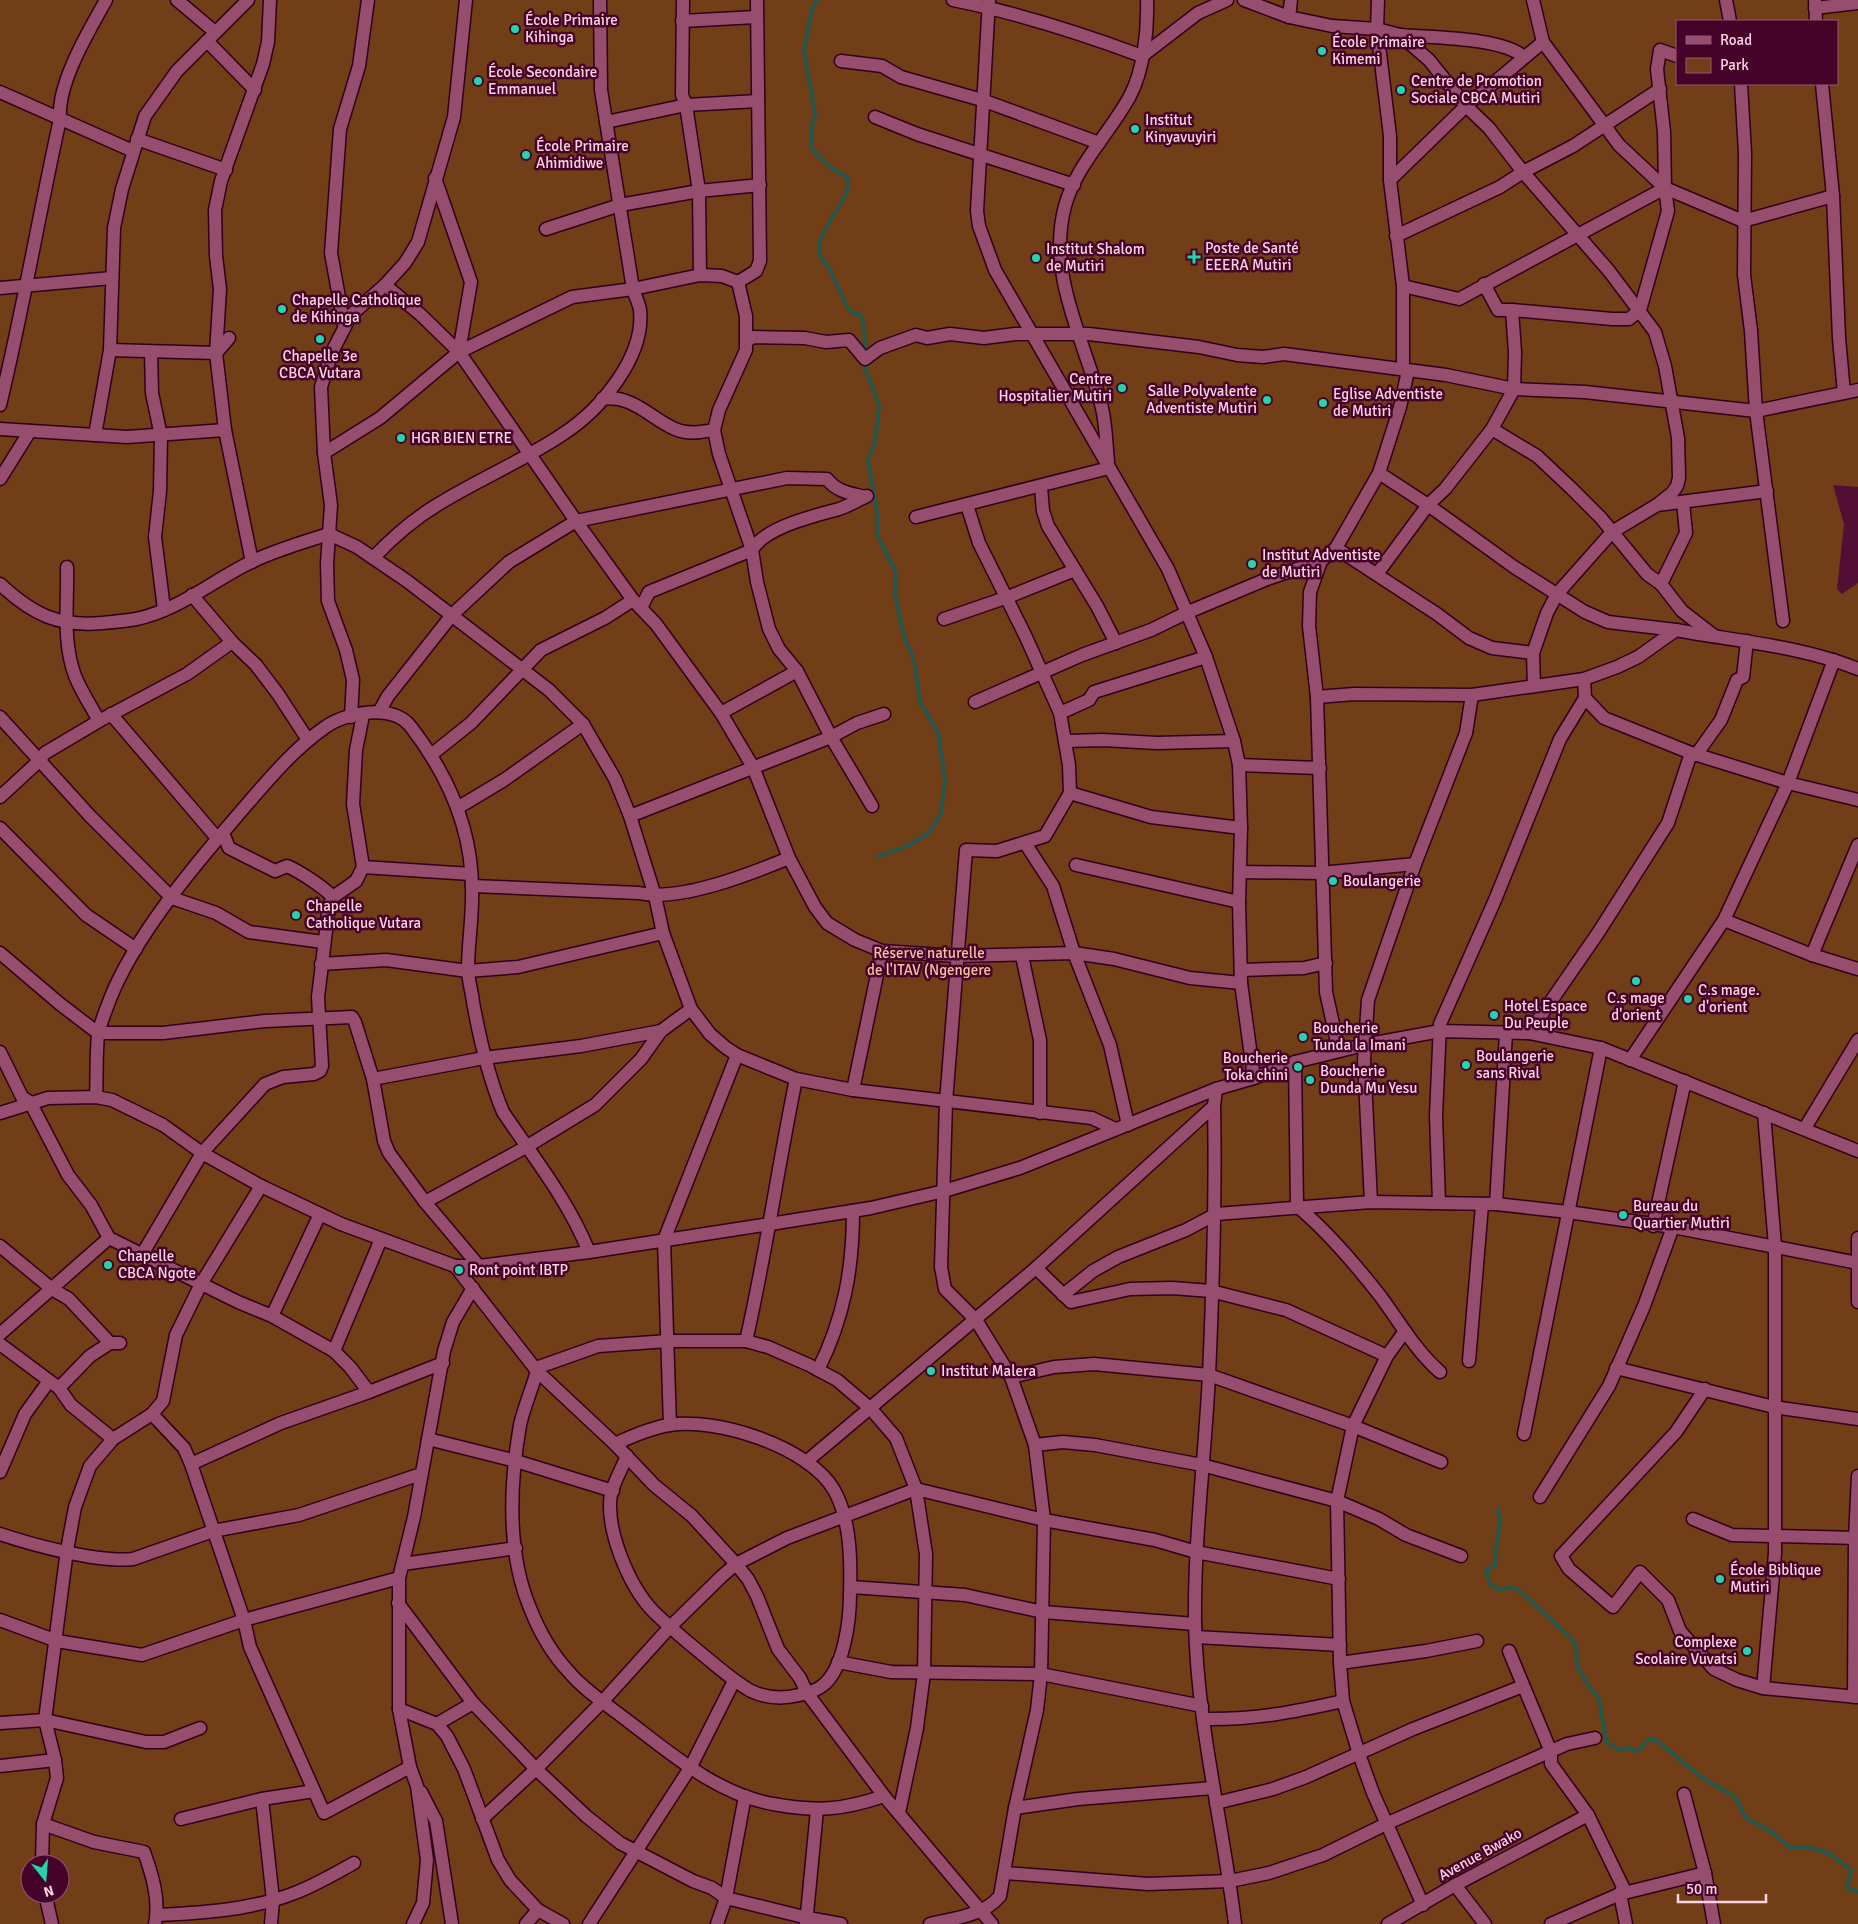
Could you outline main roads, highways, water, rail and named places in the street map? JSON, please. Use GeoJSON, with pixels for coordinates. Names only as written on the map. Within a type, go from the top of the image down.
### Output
{"type":"FeatureCollection","features":[{"type":"Feature","properties":{"kind":"waterway"},"geometry":{"type":"LineString","coordinates":[[817,0],[812,9],[804,50],[815,115],[811,131],[811,148],[830,167],[848,178],[848,188],[822,237],[819,246],[820,255],[829,268],[847,307],[852,313],[859,313],[864,324],[865,352]]}},
{"type":"Feature","properties":{"kind":"waterway"},"geometry":{"type":"LineString","coordinates":[[865,362],[865,368],[879,406],[875,442],[868,461],[877,511],[877,535],[896,572],[896,599],[904,637],[914,660],[920,702],[938,732],[945,780],[941,813],[929,833],[909,845],[878,857]]}},
{"type":"Feature","properties":{"kind":"waterway"},"geometry":{"type":"LineString","coordinates":[[1498,1510],[1499,1524],[1495,1557],[1496,1564],[1486,1571],[1490,1584],[1497,1589],[1513,1588],[1520,1591],[1570,1637],[1576,1645],[1577,1666],[1590,1688],[1599,1698],[1606,1741],[1618,1750],[1630,1748],[1634,1751],[1640,1749],[1648,1740],[1655,1739],[1701,1777],[1735,1797],[1746,1818],[1772,1832],[1789,1847],[1810,1847],[1830,1854],[1851,1870],[1847,1888],[1858,1892]]}},
{"type":"Feature","properties":{"kind":"place","name":"École Primaire Kihinga"},"geometry":{"type":"Point","coordinates":[515,29]}},
{"type":"Feature","properties":{"kind":"place","name":"École Primaire Kimemi"},"geometry":{"type":"Point","coordinates":[1322,51]}},
{"type":"Feature","properties":{"kind":"place","name":"École Secondaire Emmanuel"},"geometry":{"type":"Point","coordinates":[478,81]}},
{"type":"Feature","properties":{"kind":"place","name":"Centre de Promotion Sociale CBCA Mutiri"},"geometry":{"type":"Point","coordinates":[1401,90]}},
{"type":"Feature","properties":{"kind":"place","name":"Institut Kinyavuyiri"},"geometry":{"type":"Point","coordinates":[1135,129]}},
{"type":"Feature","properties":{"kind":"place","name":"École Primaire Ahimidiwe"},"geometry":{"type":"Point","coordinates":[526,155]}},
{"type":"Feature","properties":{"kind":"place","name":"Poste de Santé EEERA Mutiri"},"geometry":{"type":"Point","coordinates":[1194,257]}},
{"type":"Feature","properties":{"kind":"place","name":"Institut Shalom de Mutiri"},"geometry":{"type":"Point","coordinates":[1036,258]}},
{"type":"Feature","properties":{"kind":"place","name":"Chapelle Catholique de Kihinga"},"geometry":{"type":"Point","coordinates":[282,309]}},
{"type":"Feature","properties":{"kind":"place","name":"Chapelle 3e CBCA Vutara"},"geometry":{"type":"Point","coordinates":[320,339]}},
{"type":"Feature","properties":{"kind":"place","name":"Centre Hospitalier Mutiri"},"geometry":{"type":"Point","coordinates":[1122,388]}},
{"type":"Feature","properties":{"kind":"place","name":"Salle Polyvalente Adventiste Mutiri"},"geometry":{"type":"Point","coordinates":[1267,400]}},
{"type":"Feature","properties":{"kind":"place","name":"Eglise Adventiste de Mutiri"},"geometry":{"type":"Point","coordinates":[1323,403]}},
{"type":"Feature","properties":{"kind":"place","name":"HGR BIEN ETRE"},"geometry":{"type":"Point","coordinates":[401,438]}},
{"type":"Feature","properties":{"kind":"place","name":"Institut Adventiste de Mutiri"},"geometry":{"type":"Point","coordinates":[1252,564]}},
{"type":"Feature","properties":{"kind":"place","name":"Boulangerie"},"geometry":{"type":"Point","coordinates":[1333,881]}},
{"type":"Feature","properties":{"kind":"place","name":"Chapelle Catholique Vutara"},"geometry":{"type":"Point","coordinates":[296,915]}},
{"type":"Feature","properties":{"kind":"place","name":"C.s mage d'orient"},"geometry":{"type":"Point","coordinates":[1636,981]}},
{"type":"Feature","properties":{"kind":"place","name":"C.s mage. d'orient"},"geometry":{"type":"Point","coordinates":[1688,999]}},
{"type":"Feature","properties":{"kind":"place","name":"Hotel Espace Du Peuple"},"geometry":{"type":"Point","coordinates":[1494,1015]}},
{"type":"Feature","properties":{"kind":"place","name":"Boucherie Tunda la Imani"},"geometry":{"type":"Point","coordinates":[1303,1037]}},
{"type":"Feature","properties":{"kind":"place","name":"Boulangerie sans Rival"},"geometry":{"type":"Point","coordinates":[1466,1065]}},
{"type":"Feature","properties":{"kind":"place","name":"Boucherie Toka chini"},"geometry":{"type":"Point","coordinates":[1298,1067]}},
{"type":"Feature","properties":{"kind":"place","name":"Boucherie Dunda Mu Yesu"},"geometry":{"type":"Point","coordinates":[1310,1080]}},
{"type":"Feature","properties":{"kind":"place","name":"Bureau du Quartier Mutiri"},"geometry":{"type":"Point","coordinates":[1623,1215]}},
{"type":"Feature","properties":{"kind":"place","name":"Chapelle CBCA Ngote"},"geometry":{"type":"Point","coordinates":[108,1265]}},
{"type":"Feature","properties":{"kind":"place","name":"Ront point IBTP"},"geometry":{"type":"Point","coordinates":[459,1270]}},
{"type":"Feature","properties":{"kind":"place","name":"Institut Malera"},"geometry":{"type":"Point","coordinates":[931,1371]}},
{"type":"Feature","properties":{"kind":"place","name":"École Biblique Mutiri"},"geometry":{"type":"Point","coordinates":[1720,1579]}},
{"type":"Feature","properties":{"kind":"place","name":"Complexe Scolaire Vuvatsi"},"geometry":{"type":"Point","coordinates":[1747,1651]}},
{"type":"Feature","properties":{"kind":"park label","name":"Réserve naturelle de l'ITAV (Ngengere"},"geometry":{"type":"Point","coordinates":[929,962]}}]}
